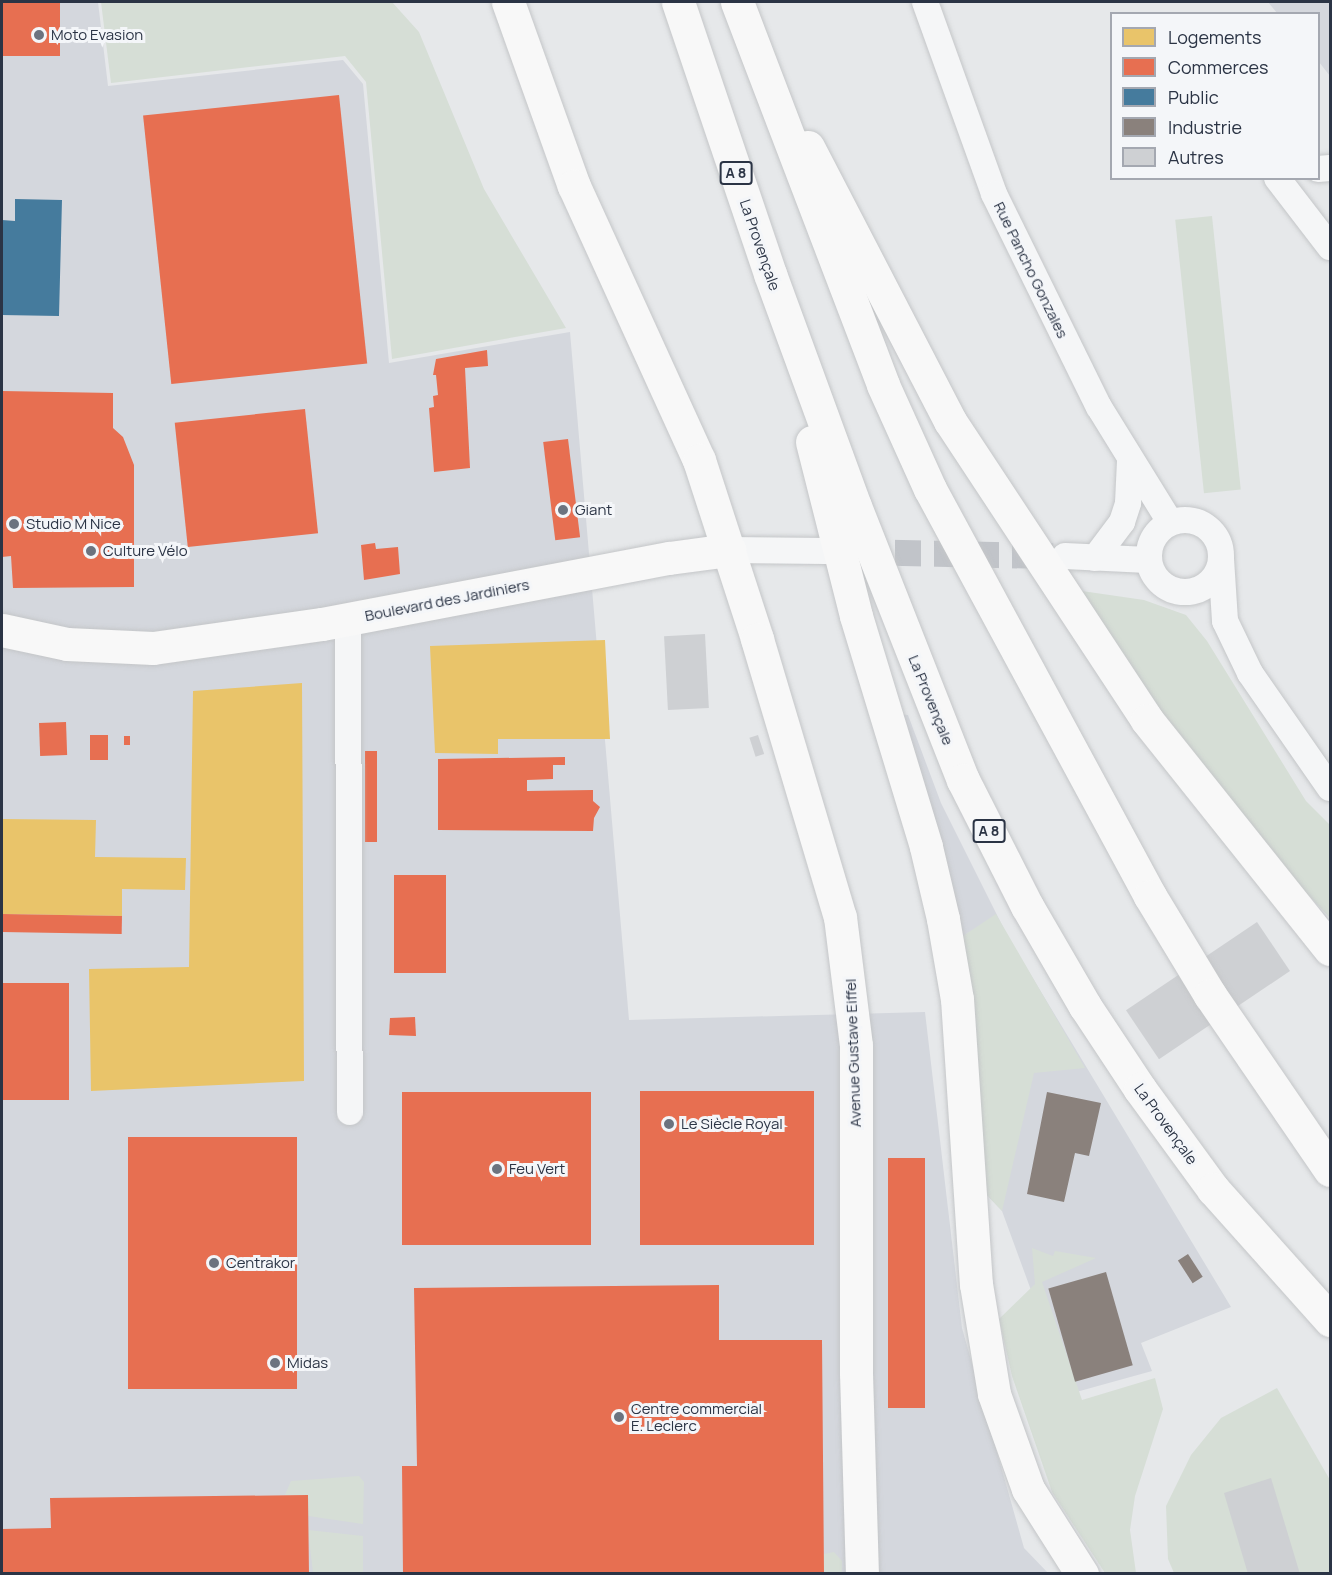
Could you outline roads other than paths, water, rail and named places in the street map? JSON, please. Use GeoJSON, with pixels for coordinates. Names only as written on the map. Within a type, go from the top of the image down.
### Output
{"type":"FeatureCollection","features":[{"type":"Feature","properties":{"kind":"main road","name":"Avenue Gustave Eiffel"},"geometry":{"type":"LineString","coordinates":[[508,2],[574,186],[699,460],[825,859],[849,969],[856,1045],[856,1373],[862,1574]]}},
{"type":"Feature","properties":{"kind":"main road","name":"La Provençale"},"geometry":{"type":"LineString","coordinates":[[678,2],[770,274],[855,506],[963,780],[1027,906],[1085,1006],[1213,1190],[1330,1320]]}},
{"type":"Feature","properties":{"kind":"main road"},"geometry":{"type":"LineString","coordinates":[[737,2],[883,386],[930,489],[1150,897],[1210,995],[1330,1170]]}},
{"type":"Feature","properties":{"kind":"main road"},"geometry":{"type":"LineString","coordinates":[[760,62],[848,219],[950,421],[1147,720],[1330,949]]}},
{"type":"Feature","properties":{"kind":"main road"},"geometry":{"type":"LineString","coordinates":[[770,274],[855,616],[926,847],[943,919],[957,999],[976,1284],[994,1394],[1028,1489],[1082,1574]]}},
{"type":"Feature","properties":{"kind":"main road","name":"Boulevard des Jardiniers"},"geometry":{"type":"LineString","coordinates":[[2,630],[67,644],[153,648],[348,619],[669,558],[729,550]]}},
{"type":"Feature","properties":{"kind":"main road","name":"Boulevard des Jardiniers"},"geometry":{"type":"LineString","coordinates":[[2,653],[67,644]]}},
{"type":"Feature","properties":{"kind":"street","name":"Rue Pancho Gonzales"},"geometry":{"type":"LineString","coordinates":[[925,2],[994,194],[1130,461],[1170,522]]}},
{"type":"Feature","properties":{"kind":"street"},"geometry":{"type":"LineString","coordinates":[[1279,180],[1330,248]]}},
{"type":"Feature","properties":{"kind":"street"},"geometry":{"type":"LineString","coordinates":[[1095,558],[1122,522],[1128,503],[1130,461]]}},
{"type":"Feature","properties":{"kind":"street"},"geometry":{"type":"LineString","coordinates":[[1225,621],[1182,592],[1159,582],[1148,560],[1155,534],[1170,522],[1194,520],[1206,526],[1215,535],[1221,559],[1225,621],[1250,673],[1330,789]]}},
{"type":"Feature","properties":{"kind":"street","name":"Boulevard des Jardiniers"},"geometry":{"type":"LineString","coordinates":[[729,550],[826,551]]}},
{"type":"Feature","properties":{"kind":"street"},"geometry":{"type":"LineString","coordinates":[[1065,556],[1148,560]]}},
{"type":"Feature","properties":{"kind":"street"},"geometry":{"type":"LineString","coordinates":[[1182,592],[1203,587],[1212,580],[1221,559]]}},
{"type":"Feature","properties":{"kind":"street"},"geometry":{"type":"LineString","coordinates":[[348,619],[350,1112]]}},
{"type":"Feature","properties":{"kind":"tunnel"},"geometry":{"type":"LineString","coordinates":[[856,552],[1053,556]]}},
{"type":"Feature","properties":{"kind":"place","name":"Moto Evasion"},"geometry":{"type":"Point","coordinates":[39,35]}},
{"type":"Feature","properties":{"kind":"place","name":"Giant"},"geometry":{"type":"Point","coordinates":[563,510]}},
{"type":"Feature","properties":{"kind":"place","name":"Studio M Nice"},"geometry":{"type":"Point","coordinates":[14,524]}},
{"type":"Feature","properties":{"kind":"place","name":"Culture Vélo"},"geometry":{"type":"Point","coordinates":[91,551]}},
{"type":"Feature","properties":{"kind":"place","name":"Le Siècle Royal"},"geometry":{"type":"Point","coordinates":[669,1124]}},
{"type":"Feature","properties":{"kind":"place","name":"Feu Vert"},"geometry":{"type":"Point","coordinates":[497,1169]}},
{"type":"Feature","properties":{"kind":"place","name":"Centrakor"},"geometry":{"type":"Point","coordinates":[214,1263]}},
{"type":"Feature","properties":{"kind":"place","name":"Midas"},"geometry":{"type":"Point","coordinates":[275,1363]}},
{"type":"Feature","properties":{"kind":"place","name":"Centre commercial E. Leclerc"},"geometry":{"type":"Point","coordinates":[619,1417]}}]}
